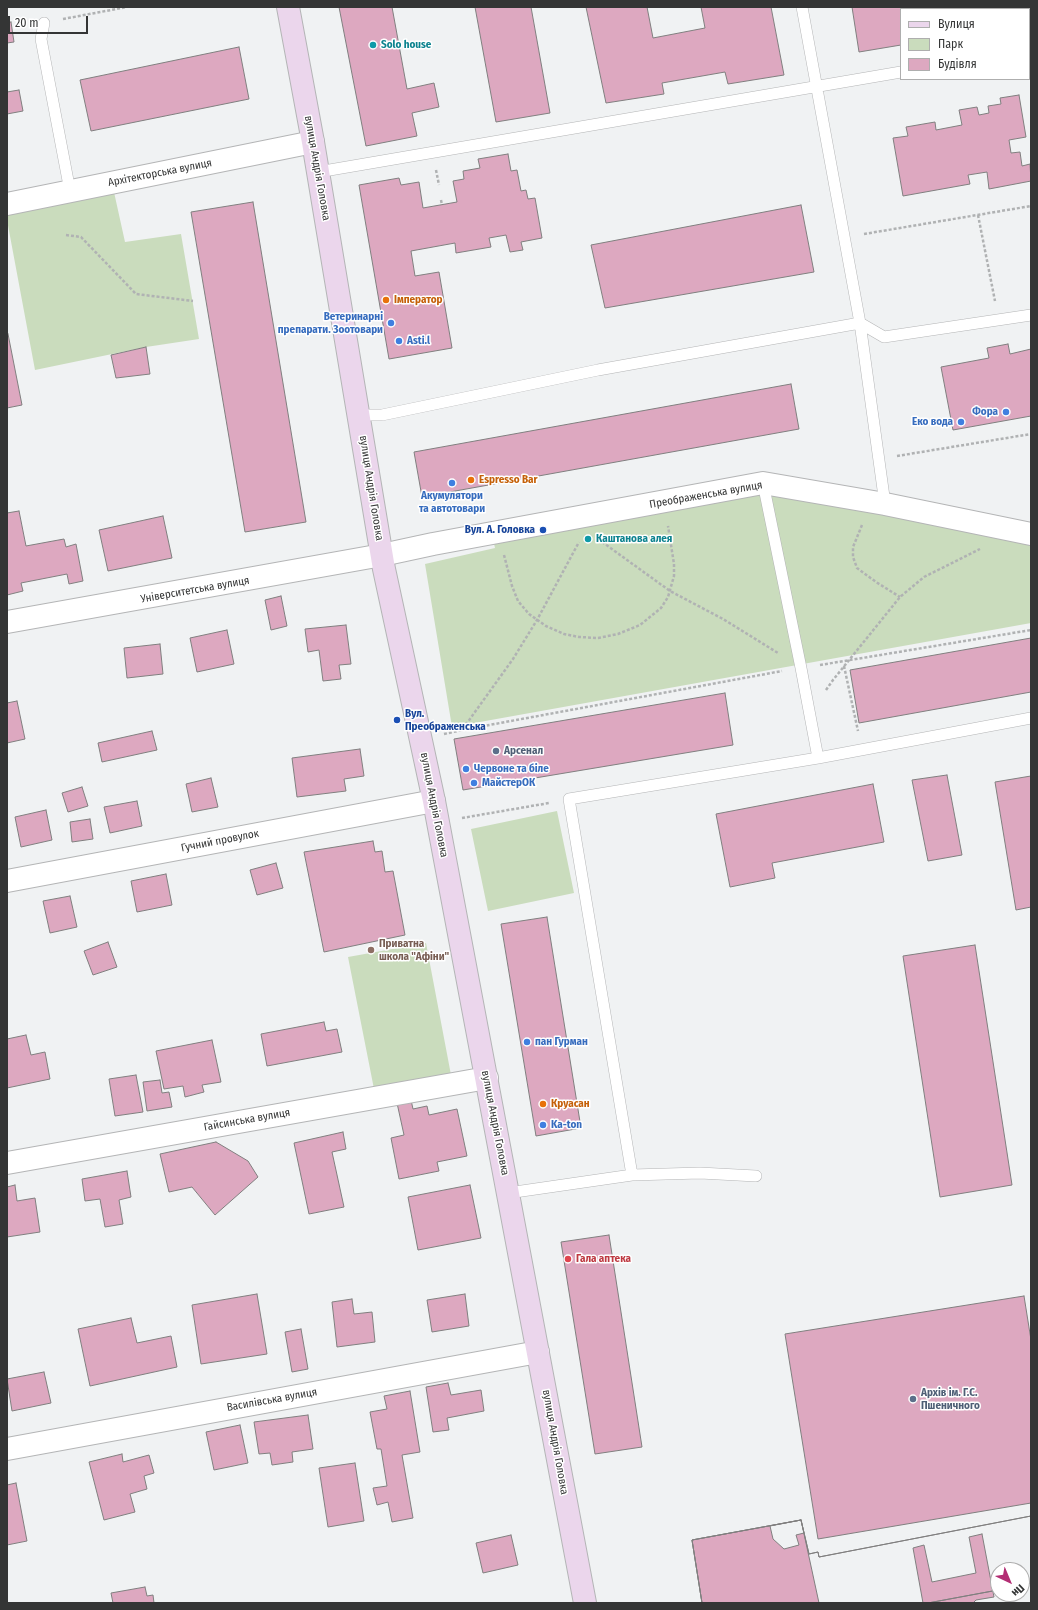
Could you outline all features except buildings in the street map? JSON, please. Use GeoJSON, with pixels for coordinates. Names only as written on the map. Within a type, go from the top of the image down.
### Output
{"type":"FeatureCollection","features":[{"type":"Feature","properties":{"kind":"main road","name":"вулиця Андрія Головка"},"geometry":{"type":"LineString","coordinates":[[288,7],[314,142],[382,556],[434,801],[585,1603]]}},
{"type":"Feature","properties":{"kind":"street","name":"Архітекторська вулиця"},"geometry":{"type":"LineString","coordinates":[[7,204],[314,142]]}},
{"type":"Feature","properties":{"kind":"street","name":"Преображенська вулиця"},"geometry":{"type":"LineString","coordinates":[[382,556],[433,544],[763,483],[885,504],[1031,534]]}},
{"type":"Feature","properties":{"kind":"street","name":"Університетська вулиця"},"geometry":{"type":"LineString","coordinates":[[7,622],[382,556]]}},
{"type":"Feature","properties":{"kind":"street","name":"Гучний провулок"},"geometry":{"type":"LineString","coordinates":[[7,880],[434,801]]}},
{"type":"Feature","properties":{"kind":"street","name":"Гайсинська вулиця"},"geometry":{"type":"LineString","coordinates":[[7,1163],[487,1078]]}},
{"type":"Feature","properties":{"kind":"street","name":"Василівська вулиця"},"geometry":{"type":"LineString","coordinates":[[7,1449],[538,1352]]}},
{"type":"Feature","properties":{"kind":"lane"},"geometry":{"type":"LineString","coordinates":[[802,7],[860,323],[885,504]]}},
{"type":"Feature","properties":{"kind":"lane"},"geometry":{"type":"LineString","coordinates":[[44,23],[41,39],[70,191]]}},
{"type":"Feature","properties":{"kind":"lane"},"geometry":{"type":"LineString","coordinates":[[318,172],[900,72]]}},
{"type":"Feature","properties":{"kind":"lane"},"geometry":{"type":"LineString","coordinates":[[360,416],[382,415],[598,370],[860,323],[884,337],[1031,315]]}},
{"type":"Feature","properties":{"kind":"lane"},"geometry":{"type":"LineString","coordinates":[[763,483],[818,758]]}},
{"type":"Feature","properties":{"kind":"lane"},"geometry":{"type":"LineString","coordinates":[[632,1175],[569,799],[818,758],[1031,718]]}},
{"type":"Feature","properties":{"kind":"lane"},"geometry":{"type":"LineString","coordinates":[[508,1193],[632,1175],[700,1173],[756,1176]]}},
{"type":"Feature","properties":{"kind":"path"},"geometry":{"type":"LineString","coordinates":[[44,23],[127,7]]}},
{"type":"Feature","properties":{"kind":"path"},"geometry":{"type":"LineString","coordinates":[[441,200],[442,205]]}},
{"type":"Feature","properties":{"kind":"path"},"geometry":{"type":"LineString","coordinates":[[844,237],[1031,206]]}},
{"type":"Feature","properties":{"kind":"path"},"geometry":{"type":"LineString","coordinates":[[978,215],[998,320]]}},
{"type":"Feature","properties":{"kind":"path"},"geometry":{"type":"LineString","coordinates":[[66,235],[81,237],[136,294],[193,301]]}},
{"type":"Feature","properties":{"kind":"path"},"geometry":{"type":"LineString","coordinates":[[879,459],[1031,434]]}},
{"type":"Feature","properties":{"kind":"path"},"geometry":{"type":"LineString","coordinates":[[863,522],[853,547],[853,557],[857,568],[900,597]]}},
{"type":"Feature","properties":{"kind":"path"},"geometry":{"type":"LineString","coordinates":[[592,534],[670,591],[723,619],[801,668]]}},
{"type":"Feature","properties":{"kind":"path"},"geometry":{"type":"LineString","coordinates":[[505,564],[518,601],[529,614],[537,620],[564,634],[579,637],[598,638],[618,634],[640,625],[652,617],[661,608],[670,591],[674,576],[670,534]]}},
{"type":"Feature","properties":{"kind":"path"},"geometry":{"type":"LineString","coordinates":[[462,730],[513,659],[537,620],[582,537]]}},
{"type":"Feature","properties":{"kind":"path"},"geometry":{"type":"LineString","coordinates":[[811,721],[814,710],[829,686],[900,597],[924,577],[936,571]]}},
{"type":"Feature","properties":{"kind":"path"},"geometry":{"type":"LineString","coordinates":[[443,734],[801,668],[1031,630]]}},
{"type":"Feature","properties":{"kind":"path"},"geometry":{"type":"LineString","coordinates":[[844,666],[862,749]]}},
{"type":"Feature","properties":{"kind":"path"},"geometry":{"type":"LineString","coordinates":[[457,819],[569,799]]}},
{"type":"Feature","properties":{"kind":"green space"},"geometry":{"type":"Polygon","coordinates":[[[112,183],[125,242],[181,234],[199,339],[146,347],[35,370],[7,220],[7,204],[112,183]]]}},
{"type":"Feature","properties":{"kind":"green space"},"geometry":{"type":"Polygon","coordinates":[[[762,490],[1031,541],[1031,623],[452,727],[425,564],[495,548],[493,539],[762,490]]]}},
{"type":"Feature","properties":{"kind":"green space"},"geometry":{"type":"Polygon","coordinates":[[[557,811],[574,893],[488,911],[471,829],[557,811]]]}},
{"type":"Feature","properties":{"kind":"green space"},"geometry":{"type":"Polygon","coordinates":[[[426,943],[451,1075],[374,1089],[348,957],[426,943]]]}},
{"type":"Feature","properties":{"kind":"place","name":"Solo house"},"geometry":{"type":"Point","coordinates":[373,45]}},
{"type":"Feature","properties":{"kind":"place","name":"Імператор"},"geometry":{"type":"Point","coordinates":[386,300]}},
{"type":"Feature","properties":{"kind":"place","name":"Ветеринарні препарати. Зоотовари"},"geometry":{"type":"Point","coordinates":[391,323]}},
{"type":"Feature","properties":{"kind":"place","name":"Asti.l"},"geometry":{"type":"Point","coordinates":[399,341]}},
{"type":"Feature","properties":{"kind":"place","name":"Фора"},"geometry":{"type":"Point","coordinates":[1006,412]}},
{"type":"Feature","properties":{"kind":"place","name":"Еко вода"},"geometry":{"type":"Point","coordinates":[961,422]}},
{"type":"Feature","properties":{"kind":"place","name":"Espresso Bar"},"geometry":{"type":"Point","coordinates":[471,480]}},
{"type":"Feature","properties":{"kind":"place","name":"Акумулятори та автотовари"},"geometry":{"type":"Point","coordinates":[452,483]}},
{"type":"Feature","properties":{"kind":"place","name":"Вул. А. Головка"},"geometry":{"type":"Point","coordinates":[543,530]}},
{"type":"Feature","properties":{"kind":"place","name":"Каштанова алея"},"geometry":{"type":"Point","coordinates":[588,539]}},
{"type":"Feature","properties":{"kind":"place","name":"Вул. Преображенська"},"geometry":{"type":"Point","coordinates":[397,720]}},
{"type":"Feature","properties":{"kind":"place","name":"Арсенал"},"geometry":{"type":"Point","coordinates":[496,751]}},
{"type":"Feature","properties":{"kind":"place","name":"Червоне та біле"},"geometry":{"type":"Point","coordinates":[466,769]}},
{"type":"Feature","properties":{"kind":"place","name":"МайстерОК"},"geometry":{"type":"Point","coordinates":[474,783]}},
{"type":"Feature","properties":{"kind":"place","name":"Приватна школа \"Афіни\""},"geometry":{"type":"Point","coordinates":[371,950]}},
{"type":"Feature","properties":{"kind":"place","name":"пан Гурман"},"geometry":{"type":"Point","coordinates":[527,1042]}},
{"type":"Feature","properties":{"kind":"place","name":"Круасан"},"geometry":{"type":"Point","coordinates":[543,1104]}},
{"type":"Feature","properties":{"kind":"place","name":"Ka-ton"},"geometry":{"type":"Point","coordinates":[543,1125]}},
{"type":"Feature","properties":{"kind":"place","name":"Гала аптека"},"geometry":{"type":"Point","coordinates":[568,1259]}},
{"type":"Feature","properties":{"kind":"place","name":"Архів ім. Г.С. Пшеничного"},"geometry":{"type":"Point","coordinates":[913,1399]}}]}
